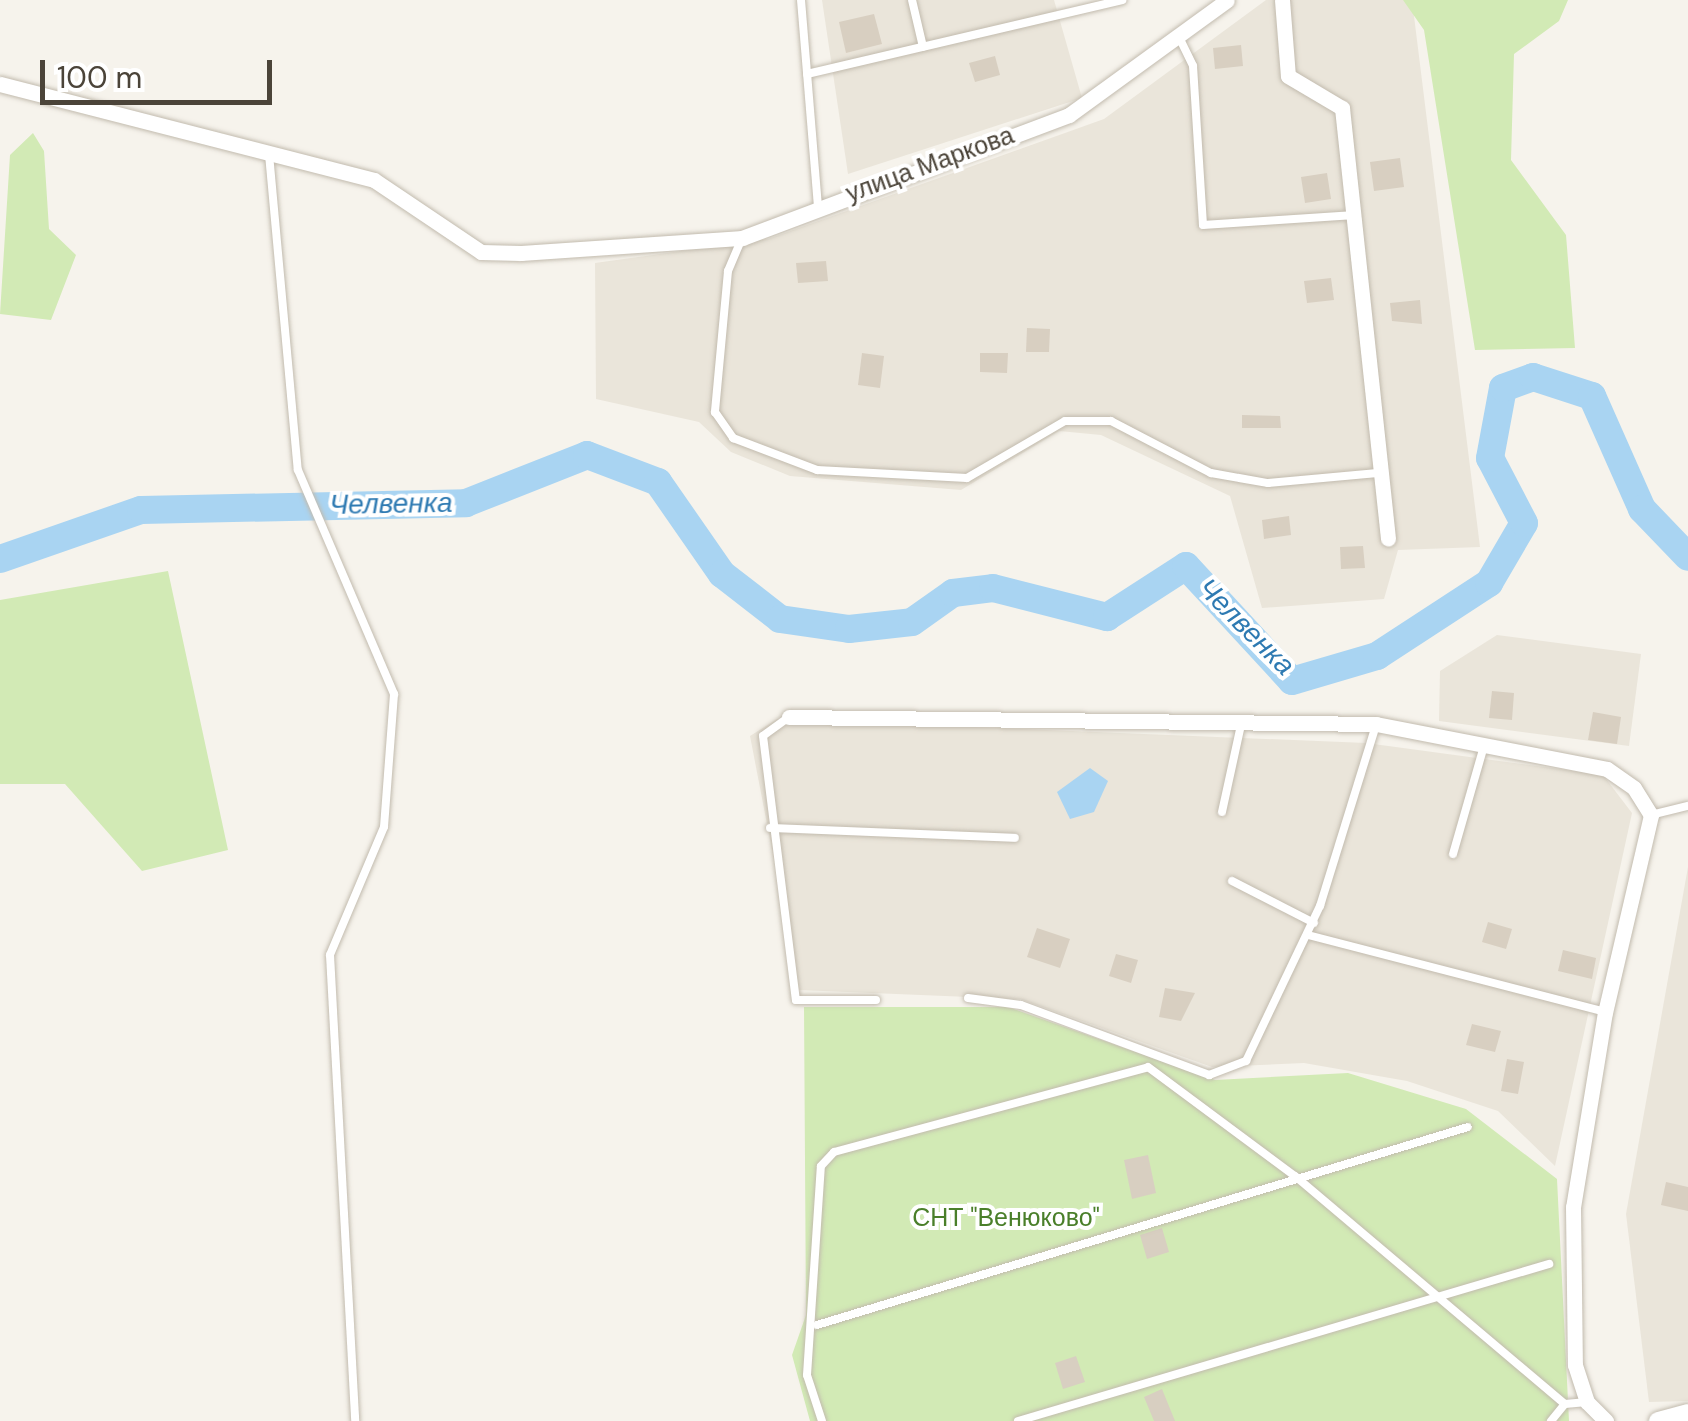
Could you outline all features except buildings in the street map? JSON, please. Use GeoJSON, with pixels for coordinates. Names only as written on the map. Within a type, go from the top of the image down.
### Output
{"type":"FeatureCollection","features":[{"type":"Feature","properties":{"kind":"street","name":"улица Маркова"},"geometry":{"type":"LineString","coordinates":[[818,207],[1069,116],[1227,0]]}},
{"type":"Feature","properties":{"kind":"street"},"geometry":{"type":"LineString","coordinates":[[1282,0],[1288,76],[1342,108],[1360,215],[1378,473],[1388,539]]}},
{"type":"Feature","properties":{"kind":"street"},"geometry":{"type":"LineString","coordinates":[[0,84],[374,180],[481,252],[742,238],[818,207]]}},
{"type":"Feature","properties":{"kind":"street"},"geometry":{"type":"LineString","coordinates":[[789,718],[1243,716],[1376,724],[1485,742],[1607,769],[1651,815],[1605,1012],[1574,1207],[1576,1366],[1587,1402],[1606,1421]]}},
{"type":"Feature","properties":{"kind":"street"},"geometry":{"type":"LineString","coordinates":[[1658,1421],[1688,1412]]}},
{"type":"Feature","properties":{"kind":"lane","name":"улица Маркова"},"geometry":{"type":"LineString","coordinates":[[801,0],[818,207]]}},
{"type":"Feature","properties":{"kind":"lane"},"geometry":{"type":"LineString","coordinates":[[912,0],[922,47]]}},
{"type":"Feature","properties":{"kind":"lane"},"geometry":{"type":"LineString","coordinates":[[1066,0],[1068,12]]}},
{"type":"Feature","properties":{"kind":"lane"},"geometry":{"type":"LineString","coordinates":[[807,74],[1122,0]]}},
{"type":"Feature","properties":{"kind":"lane"},"geometry":{"type":"LineString","coordinates":[[1179,37],[1192,66],[1202,225],[1360,215]]}},
{"type":"Feature","properties":{"kind":"lane"},"geometry":{"type":"LineString","coordinates":[[269,154],[298,470],[394,694],[384,827],[330,955],[354,1421]]}},
{"type":"Feature","properties":{"kind":"lane"},"geometry":{"type":"LineString","coordinates":[[742,238],[728,270],[715,412],[733,438],[800,463],[905,481],[967,478],[1066,421],[1112,420],[1211,473],[1268,483],[1378,473]]}},
{"type":"Feature","properties":{"kind":"lane"},"geometry":{"type":"LineString","coordinates":[[1222,812],[1243,716]]}},
{"type":"Feature","properties":{"kind":"lane"},"geometry":{"type":"LineString","coordinates":[[789,718],[763,736],[770,828],[796,1000],[876,1000]]}},
{"type":"Feature","properties":{"kind":"lane"},"geometry":{"type":"LineString","coordinates":[[968,998],[1020,1004],[1210,1075],[1246,1060],[1314,923],[1376,724]]}},
{"type":"Feature","properties":{"kind":"lane"},"geometry":{"type":"LineString","coordinates":[[1453,854],[1485,742]]}},
{"type":"Feature","properties":{"kind":"lane"},"geometry":{"type":"LineString","coordinates":[[1651,815],[1688,806]]}},
{"type":"Feature","properties":{"kind":"lane"},"geometry":{"type":"LineString","coordinates":[[770,828],[1015,838]]}},
{"type":"Feature","properties":{"kind":"lane"},"geometry":{"type":"LineString","coordinates":[[1232,880],[1314,923]]}},
{"type":"Feature","properties":{"kind":"lane"},"geometry":{"type":"LineString","coordinates":[[1308,935],[1605,1012]]}},
{"type":"Feature","properties":{"kind":"lane"},"geometry":{"type":"LineString","coordinates":[[822,1421],[807,1376],[817,1324],[821,1166],[834,1152],[1148,1067],[1295,1176],[1432,1298],[1565,1404],[1587,1402]]}},
{"type":"Feature","properties":{"kind":"lane"},"geometry":{"type":"LineString","coordinates":[[817,1324],[1295,1176],[1468,1128]]}},
{"type":"Feature","properties":{"kind":"lane"},"geometry":{"type":"LineString","coordinates":[[1018,1421],[1549,1264]]}},
{"type":"Feature","properties":{"kind":"lane"},"geometry":{"type":"LineString","coordinates":[[1551,1421],[1565,1404]]}},
{"type":"Feature","properties":{"kind":"shaded area"},"geometry":{"type":"Polygon","coordinates":[[[822,0],[1054,0],[1082,98],[848,174],[822,0]]]}},
{"type":"Feature","properties":{"kind":"shaded area"},"geometry":{"type":"Polygon","coordinates":[[[1266,0],[1412,0],[1480,547],[1398,550],[1384,599],[1262,608],[1230,496],[1101,435],[1059,431],[961,490],[790,476],[731,452],[699,422],[596,399],[595,263],[768,239],[1104,119],[1266,0]]]}},
{"type":"Feature","properties":{"kind":"shaded area"},"geometry":{"type":"Polygon","coordinates":[[[1497,635],[1641,654],[1629,746],[1439,721],[1440,671],[1497,635]]]}},
{"type":"Feature","properties":{"kind":"shaded area"},"geometry":{"type":"Polygon","coordinates":[[[777,719],[1366,743],[1603,775],[1632,813],[1555,1166],[1498,1111],[1407,1081],[1304,1063],[1212,1067],[1020,999],[799,990],[750,736],[777,719]]]}},
{"type":"Feature","properties":{"kind":"shaded area"},"geometry":{"type":"Polygon","coordinates":[[[1688,867],[1688,1401],[1649,1402],[1626,1214],[1688,867]]]}},
{"type":"Feature","properties":{"kind":"green space"},"geometry":{"type":"Polygon","coordinates":[[[1403,0],[1568,0],[1559,21],[1514,54],[1511,160],[1566,235],[1575,348],[1475,350],[1424,30],[1403,0]]]}},
{"type":"Feature","properties":{"kind":"green space"},"geometry":{"type":"Polygon","coordinates":[[[33,133],[44,151],[49,229],[76,255],[51,320],[0,314],[10,155],[33,133]]]}},
{"type":"Feature","properties":{"kind":"green space"},"geometry":{"type":"Polygon","coordinates":[[[168,571],[228,850],[142,871],[65,784],[0,784],[0,600],[168,571]]]}},
{"type":"Feature","properties":{"kind":"green space","name":"СНТ \"Венюково\""},"geometry":{"type":"Polygon","coordinates":[[[804,1007],[1008,1007],[1215,1080],[1348,1073],[1466,1109],[1557,1179],[1569,1421],[810,1421],[792,1355],[806,1315],[804,1007]]]}},
{"type":"Feature","properties":{"kind":"water"},"geometry":{"type":"Polygon","coordinates":[[[1090,768],[1108,781],[1094,812],[1070,819],[1057,792],[1090,768]]]}},
{"type":"Feature","properties":{"kind":"waterway","name":"Челвенка"},"geometry":{"type":"LineString","coordinates":[[0,559],[141,510],[466,503],[587,455],[658,482],[722,574],[780,619],[849,629],[912,622],[953,593],[993,588],[1107,617],[1186,566],[1292,681],[1377,656],[1489,583],[1524,523],[1490,458],[1503,388],[1533,377],[1592,396],[1642,509],[1688,557]]}}]}
